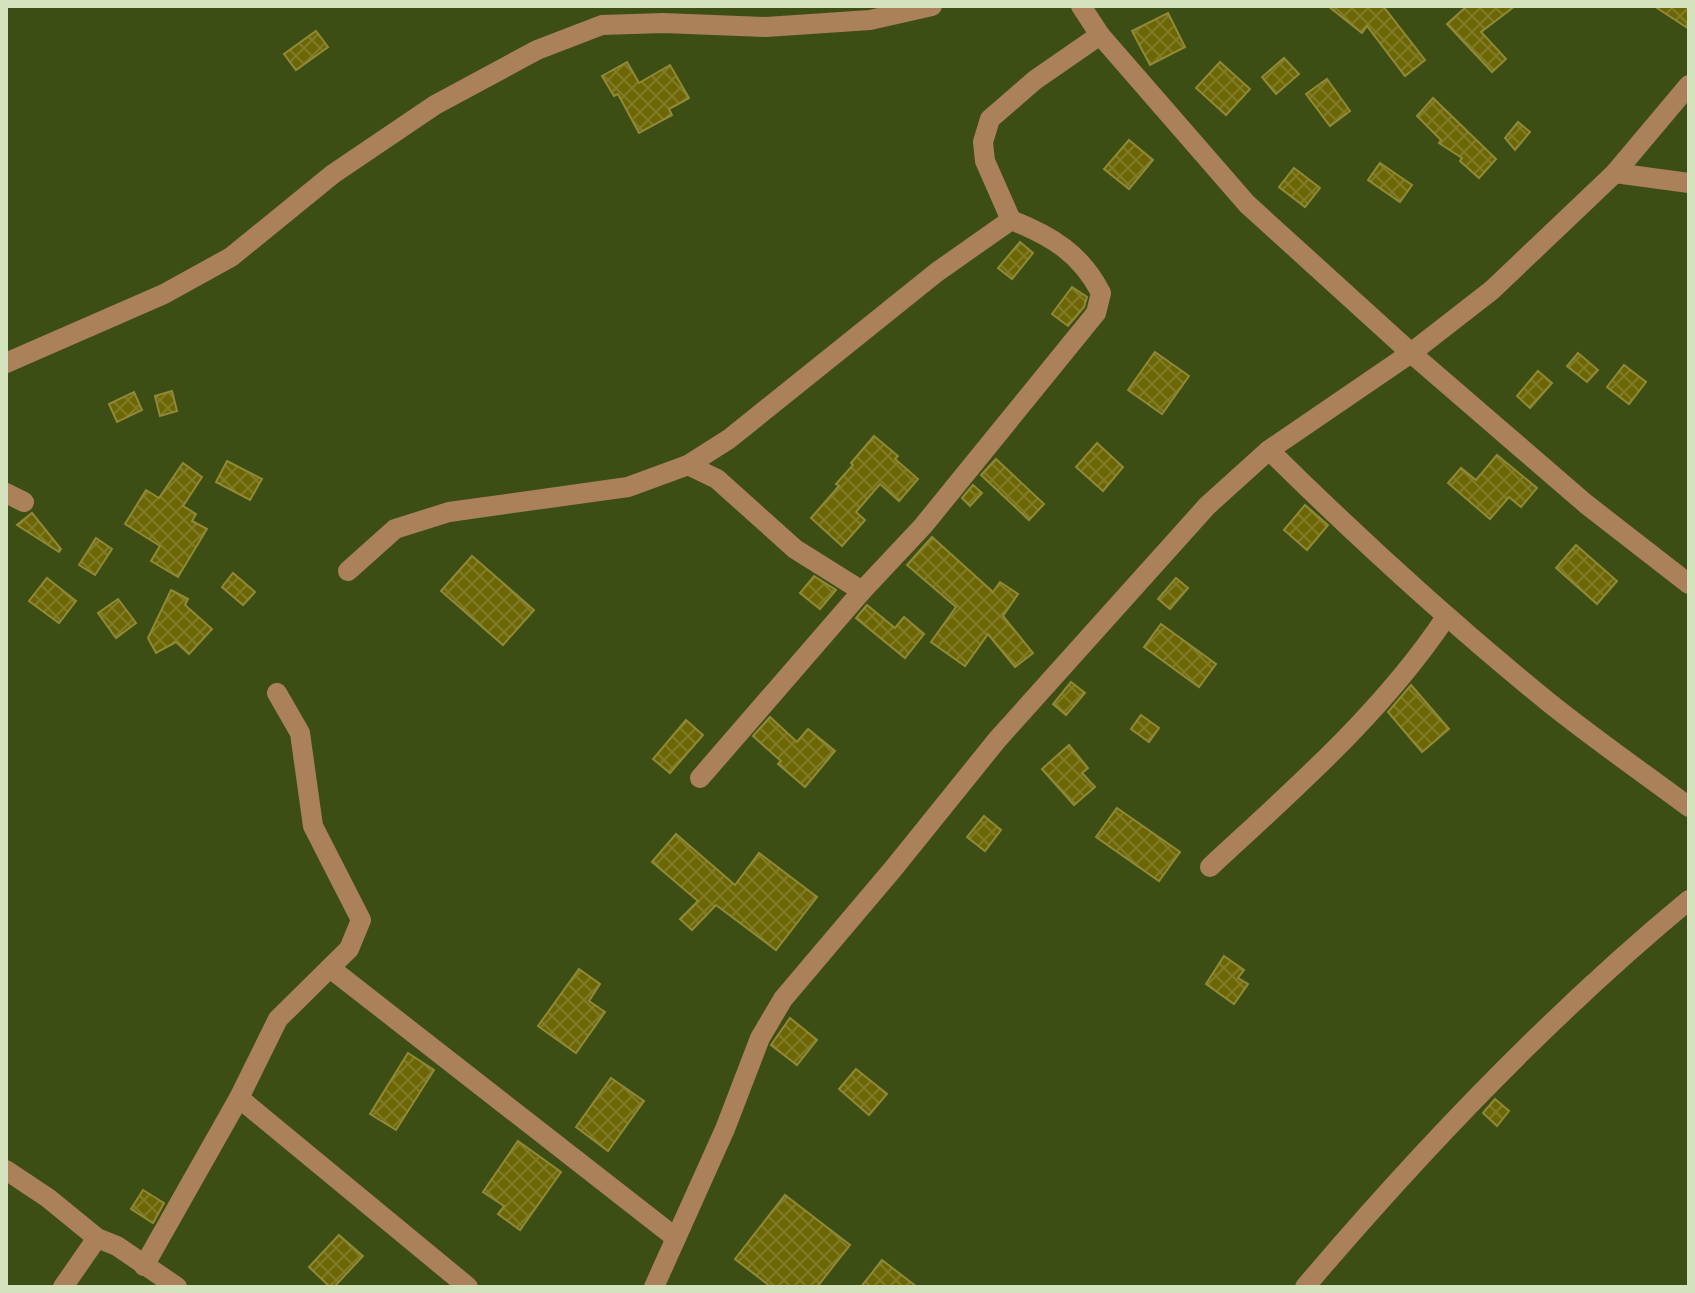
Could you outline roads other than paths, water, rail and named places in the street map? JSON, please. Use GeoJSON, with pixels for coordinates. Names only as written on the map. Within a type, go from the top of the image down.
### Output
{"type":"FeatureCollection","features":[{"type":"Feature","properties":{"kind":"street"},"geometry":{"type":"LineString","coordinates":[[6,363],[164,294],[231,257],[333,174],[435,105],[537,50],[602,25],[663,23],[766,27],[870,20],[932,6]]}},
{"type":"Feature","properties":{"kind":"street"},"geometry":{"type":"LineString","coordinates":[[1081,6],[1100,35],[1247,204],[1411,353],[1626,537],[1689,584]]}},
{"type":"Feature","properties":{"kind":"street"},"geometry":{"type":"LineString","coordinates":[[700,778],[862,591],[923,526],[1096,313],[1101,293],[1091,272],[1047,234],[1011,220],[985,161],[983,142],[990,119],[1035,80],[1100,35]]}},
{"type":"Feature","properties":{"kind":"street"},"geometry":{"type":"LineString","coordinates":[[654,1287],[725,1129],[760,1038],[783,999],[997,740],[1074,658],[1207,506],[1269,450],[1411,353],[1492,290],[1615,173],[1689,85]]}},
{"type":"Feature","properties":{"kind":"street"},"geometry":{"type":"LineString","coordinates":[[1615,173],[1689,183]]}},
{"type":"Feature","properties":{"kind":"street"},"geometry":{"type":"LineString","coordinates":[[348,571],[395,529],[449,512],[628,487],[688,465],[729,439],[937,272],[1011,220]]}},
{"type":"Feature","properties":{"kind":"street"},"geometry":{"type":"LineString","coordinates":[[1269,450],[1446,617],[1549,703],[1689,807]]}},
{"type":"Feature","properties":{"kind":"street"},"geometry":{"type":"LineString","coordinates":[[688,465],[717,479],[795,549],[862,591]]}},
{"type":"Feature","properties":{"kind":"street"},"geometry":{"type":"LineString","coordinates":[[1210,867],[1353,731],[1421,655],[1446,617]]}},
{"type":"Feature","properties":{"kind":"street"},"geometry":{"type":"LineString","coordinates":[[144,1266],[239,1098],[278,1019],[349,949],[361,920],[313,826],[300,733],[277,693]]}},
{"type":"Feature","properties":{"kind":"street"},"geometry":{"type":"LineString","coordinates":[[1305,1287],[1385,1193],[1476,1097],[1623,955],[1689,900]]}},
{"type":"Feature","properties":{"kind":"street"},"geometry":{"type":"LineString","coordinates":[[330,968],[676,1238]]}},
{"type":"Feature","properties":{"kind":"street"},"geometry":{"type":"LineString","coordinates":[[239,1098],[468,1287]]}},
{"type":"Feature","properties":{"kind":"street"},"geometry":{"type":"LineString","coordinates":[[6,1170],[48,1198],[97,1238],[117,1246],[177,1287]]}},
{"type":"Feature","properties":{"kind":"street"},"geometry":{"type":"LineString","coordinates":[[63,1287],[97,1238]]}}]}
